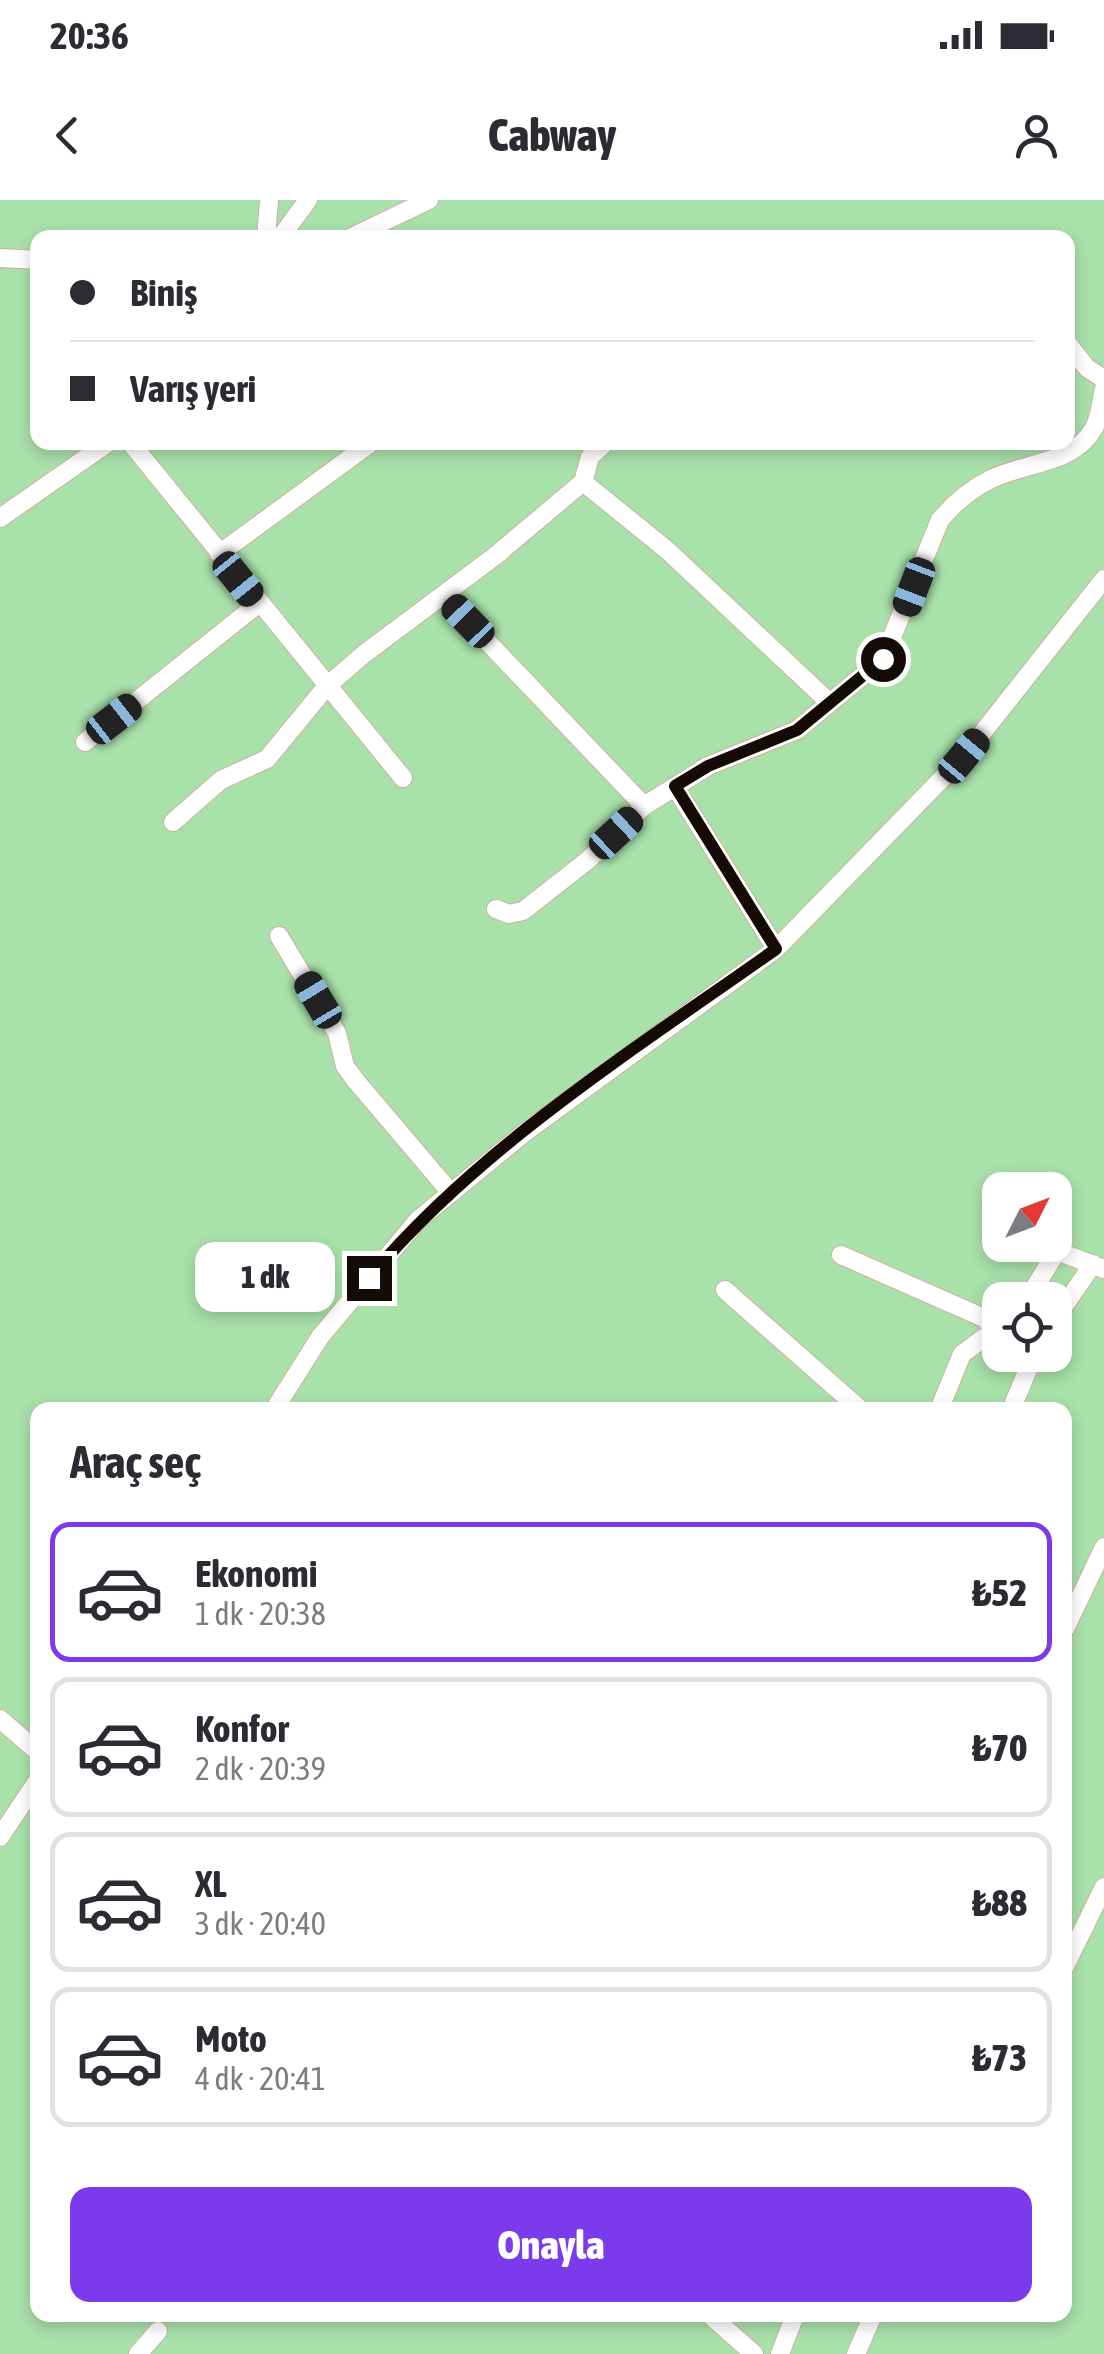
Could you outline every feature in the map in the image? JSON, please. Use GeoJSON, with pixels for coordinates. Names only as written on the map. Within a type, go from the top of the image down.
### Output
{"type":"FeatureCollection","features":[{"type":"Feature","properties":{"kind":"street"},"geometry":{"type":"LineString","coordinates":[[267,230],[269,200]]}},
{"type":"Feature","properties":{"kind":"street"},"geometry":{"type":"LineString","coordinates":[[286,230],[308,200]]}},
{"type":"Feature","properties":{"kind":"street"},"geometry":{"type":"LineString","coordinates":[[389,230],[429,200]]}},
{"type":"Feature","properties":{"kind":"street"},"geometry":{"type":"LineString","coordinates":[[0,258],[30,260]]}},
{"type":"Feature","properties":{"kind":"street"},"geometry":{"type":"LineString","coordinates":[[1075,353],[1087,368],[1104,378]]}},
{"type":"Feature","properties":{"kind":"street"},"geometry":{"type":"LineString","coordinates":[[1075,447],[1094,428],[1104,389]]}},
{"type":"Feature","properties":{"kind":"street"},"geometry":{"type":"LineString","coordinates":[[0,518],[98,450]]}},
{"type":"Feature","properties":{"kind":"street"},"geometry":{"type":"LineString","coordinates":[[136,450],[403,778]]}},
{"type":"Feature","properties":{"kind":"street"},"geometry":{"type":"LineString","coordinates":[[219,554],[361,450]]}},
{"type":"Feature","properties":{"kind":"street"},"geometry":{"type":"LineString","coordinates":[[173,822],[221,780],[266,759],[328,686],[583,482],[590,458],[598,450]]}},
{"type":"Feature","properties":{"kind":"street"},"geometry":{"type":"LineString","coordinates":[[496,908],[509,914],[523,911],[588,860],[644,806],[708,766],[797,730],[883,659],[940,520],[955,502],[990,479],[1055,459],[1070,450]]}},
{"type":"Feature","properties":{"kind":"street"},"geometry":{"type":"LineString","coordinates":[[583,482],[667,550],[830,703]]}},
{"type":"Feature","properties":{"kind":"street"},"geometry":{"type":"LineString","coordinates":[[279,1402],[320,1336],[418,1220],[556,1109],[776,949],[964,756],[1104,579]]}},
{"type":"Feature","properties":{"kind":"street"},"geometry":{"type":"LineString","coordinates":[[444,595],[644,806]]}},
{"type":"Feature","properties":{"kind":"street"},"geometry":{"type":"LineString","coordinates":[[85,742],[258,604]]}},
{"type":"Feature","properties":{"kind":"street"},"geometry":{"type":"LineString","coordinates":[[675,786],[776,949]]}},
{"type":"Feature","properties":{"kind":"street"},"geometry":{"type":"LineString","coordinates":[[280,936],[336,1032],[345,1066],[451,1193]]}},
{"type":"Feature","properties":{"kind":"street"},"geometry":{"type":"LineString","coordinates":[[1039,1282],[1058,1252],[1099,1266],[1072,1299]]}},
{"type":"Feature","properties":{"kind":"street"},"geometry":{"type":"LineString","coordinates":[[842,1256],[982,1317]]}},
{"type":"Feature","properties":{"kind":"street"},"geometry":{"type":"LineString","coordinates":[[725,1290],[852,1402]]}},
{"type":"Feature","properties":{"kind":"street"},"geometry":{"type":"LineString","coordinates":[[942,1402],[962,1354],[982,1340]]}},
{"type":"Feature","properties":{"kind":"street"},"geometry":{"type":"LineString","coordinates":[[1014,1402],[1027,1372]]}},
{"type":"Feature","properties":{"kind":"street"},"geometry":{"type":"LineString","coordinates":[[1072,1614],[1104,1547]]}},
{"type":"Feature","properties":{"kind":"street"},"geometry":{"type":"LineString","coordinates":[[0,1719],[30,1745]]}},
{"type":"Feature","properties":{"kind":"street"},"geometry":{"type":"LineString","coordinates":[[0,1837],[30,1792]]}},
{"type":"Feature","properties":{"kind":"street"},"geometry":{"type":"LineString","coordinates":[[1072,1952],[1104,1887]]}},
{"type":"Feature","properties":{"kind":"street"},"geometry":{"type":"LineString","coordinates":[[718,2322],[754,2354]]}},
{"type":"Feature","properties":{"kind":"street"},"geometry":{"type":"LineString","coordinates":[[780,2354],[793,2322]]}},
{"type":"Feature","properties":{"kind":"street"},"geometry":{"type":"LineString","coordinates":[[856,2354],[870,2322]]}},
{"type":"Feature","properties":{"kind":"street"},"geometry":{"type":"LineString","coordinates":[[138,2354],[158,2331]]}},
{"type":"Feature","properties":{"kind":"green space"},"geometry":{"type":"Polygon","coordinates":[[[0,200],[1104,200],[1104,2354],[0,2354],[0,200]]]}},
{"type":"Feature","properties":{"kind":"route"},"geometry":{"type":"LineString","coordinates":[[369,1278],[418,1220],[524,1133],[776,949],[675,786],[760,741],[797,730],[883,659]]}}]}
